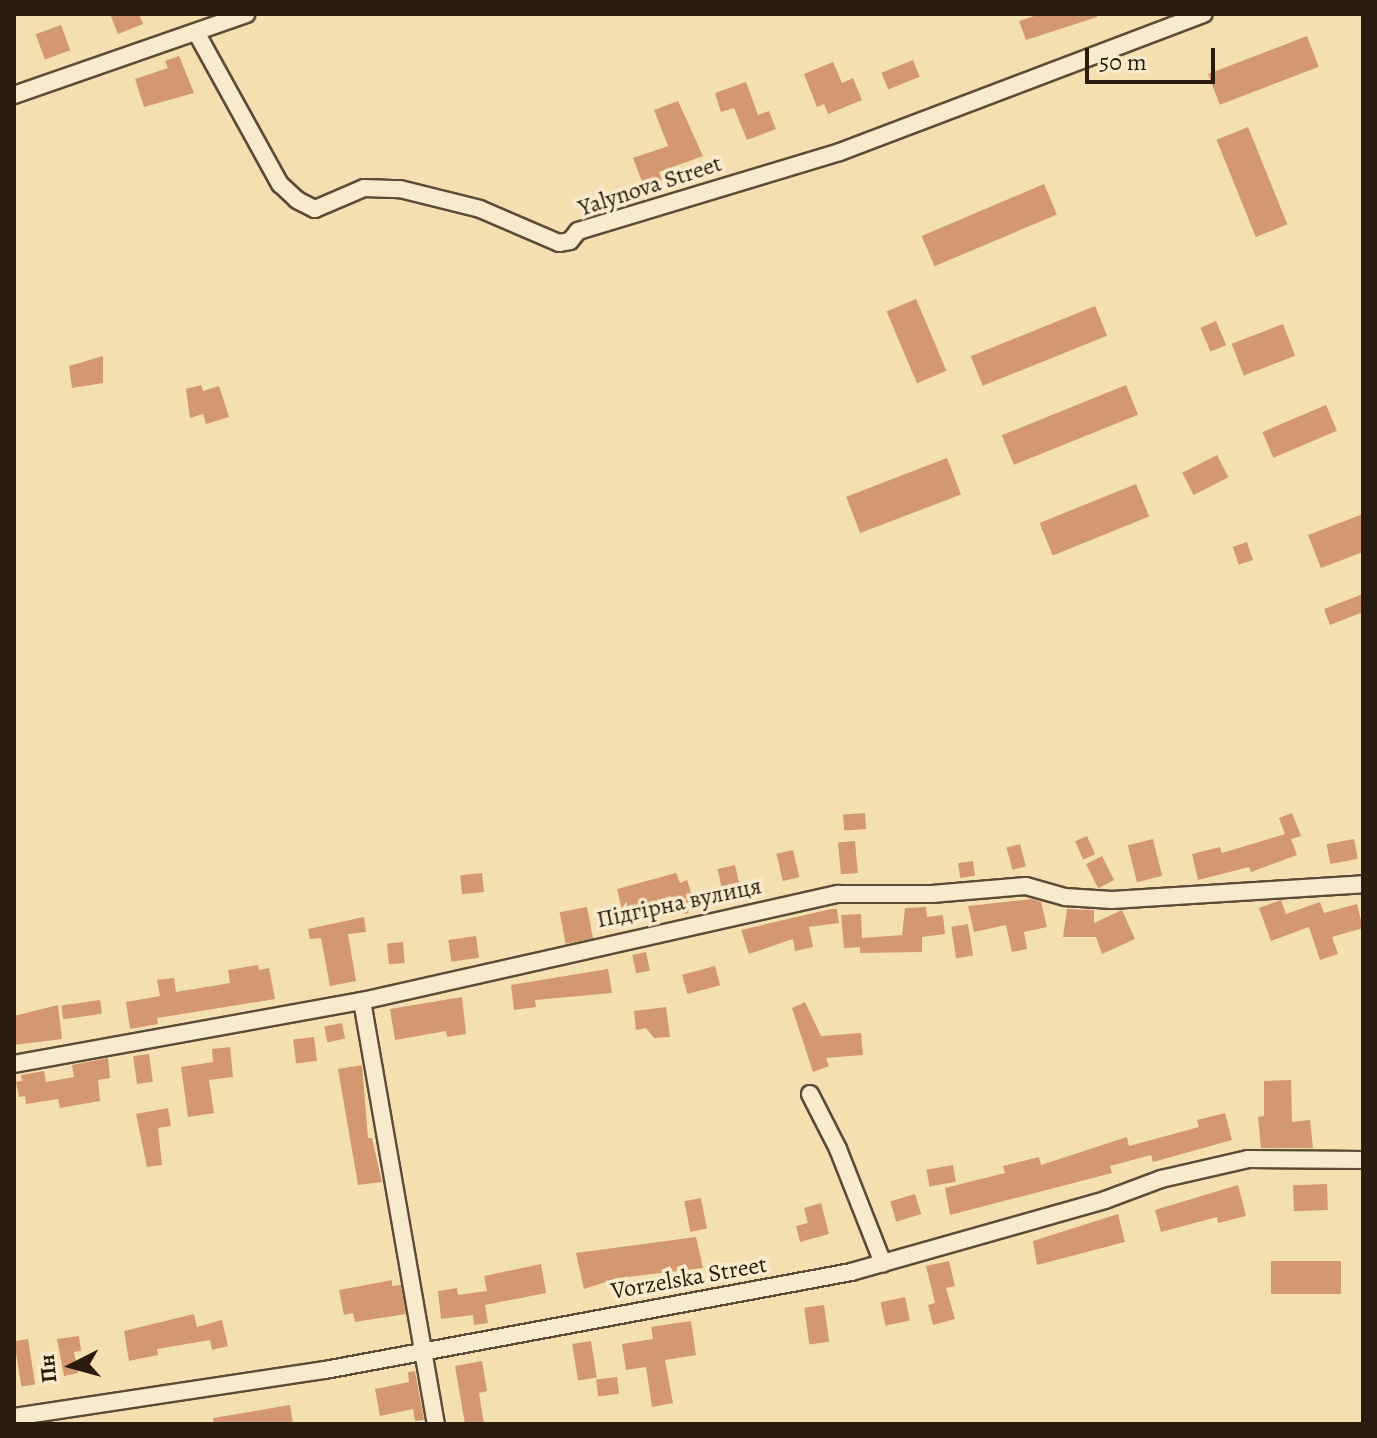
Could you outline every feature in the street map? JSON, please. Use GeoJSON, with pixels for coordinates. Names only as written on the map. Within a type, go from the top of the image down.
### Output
{"type":"FeatureCollection","features":[{"type":"Feature","properties":{"kind":"street"},"geometry":{"type":"LineString","coordinates":[[14,95],[246,14]]}},
{"type":"Feature","properties":{"kind":"street","name":"Yalynova Street"},"geometry":{"type":"LineString","coordinates":[[196,32],[280,184],[297,200],[315,209],[364,188],[400,189],[480,209],[559,243],[570,241],[578,231],[840,152],[1204,14]]}},
{"type":"Feature","properties":{"kind":"street","name":"Підгірна вулиця"},"geometry":{"type":"LineString","coordinates":[[14,1064],[362,1001],[722,916],[838,894],[932,894],[1026,886],[1065,897],[1112,900],[1363,884]]}},
{"type":"Feature","properties":{"kind":"street"},"geometry":{"type":"LineString","coordinates":[[362,1001],[436,1424]]}},
{"type":"Feature","properties":{"kind":"street"},"geometry":{"type":"LineString","coordinates":[[810,1094],[838,1149],[883,1263]]}},
{"type":"Feature","properties":{"kind":"street","name":"Vorzelska Street"},"geometry":{"type":"LineString","coordinates":[[14,1417],[325,1370],[883,1263],[1105,1200],[1161,1179],[1248,1159],[1363,1160]]}},
{"type":"Feature","properties":{"kind":"building"},"geometry":{"type":"Polygon","coordinates":[[[110,14],[139,14],[143,24],[118,34],[110,14]]]}},
{"type":"Feature","properties":{"kind":"building"},"geometry":{"type":"Polygon","coordinates":[[[1040,14],[1097,14],[1097,17],[1026,40],[1019,21],[1040,14]]]}},
{"type":"Feature","properties":{"kind":"building"},"geometry":{"type":"Polygon","coordinates":[[[61,25],[70,50],[45,60],[36,34],[61,25]]]}},
{"type":"Feature","properties":{"kind":"building"},"geometry":{"type":"Polygon","coordinates":[[[1307,36],[1319,67],[1220,105],[1208,74],[1307,36]]]}},
{"type":"Feature","properties":{"kind":"building"},"geometry":{"type":"Polygon","coordinates":[[[179,56],[194,93],[144,107],[135,79],[168,68],[165,61],[179,56]]]}},
{"type":"Feature","properties":{"kind":"building"},"geometry":{"type":"Polygon","coordinates":[[[913,60],[920,77],[888,89],[881,73],[913,60]]]}},
{"type":"Feature","properties":{"kind":"building"},"geometry":{"type":"Polygon","coordinates":[[[833,62],[842,83],[853,78],[862,100],[828,114],[824,104],[817,107],[804,74],[833,62]]]}},
{"type":"Feature","properties":{"kind":"building"},"geometry":{"type":"Polygon","coordinates":[[[746,82],[758,115],[769,111],[776,129],[747,140],[734,108],[721,112],[715,93],[746,82]]]}},
{"type":"Feature","properties":{"kind":"building"},"geometry":{"type":"Polygon","coordinates":[[[678,101],[703,156],[659,172],[662,180],[644,187],[633,158],[668,146],[654,110],[678,101]]]}},
{"type":"Feature","properties":{"kind":"building"},"geometry":{"type":"Polygon","coordinates":[[[1248,127],[1287,224],[1256,237],[1216,140],[1248,127]]]}},
{"type":"Feature","properties":{"kind":"building"},"geometry":{"type":"Polygon","coordinates":[[[1044,184],[1057,214],[934,266],[922,236],[1044,184]]]}},
{"type":"Feature","properties":{"kind":"building"},"geometry":{"type":"Polygon","coordinates":[[[916,299],[946,371],[917,383],[887,312],[916,299]]]}},
{"type":"Feature","properties":{"kind":"building"},"geometry":{"type":"Polygon","coordinates":[[[1095,306],[1107,336],[983,386],[971,356],[1095,306]]]}},
{"type":"Feature","properties":{"kind":"building"},"geometry":{"type":"Polygon","coordinates":[[[1216,321],[1226,345],[1211,352],[1200,328],[1216,321]]]}},
{"type":"Feature","properties":{"kind":"building"},"geometry":{"type":"Polygon","coordinates":[[[1283,324],[1295,356],[1244,375],[1232,344],[1283,324]]]}},
{"type":"Feature","properties":{"kind":"building"},"geometry":{"type":"Polygon","coordinates":[[[103,356],[103,383],[72,388],[69,366],[103,356]]]}},
{"type":"Feature","properties":{"kind":"building"},"geometry":{"type":"Polygon","coordinates":[[[201,385],[203,391],[219,386],[229,417],[206,424],[203,414],[190,418],[186,389],[201,385]]]}},
{"type":"Feature","properties":{"kind":"building"},"geometry":{"type":"Polygon","coordinates":[[[1126,385],[1138,415],[1014,465],[1002,435],[1126,385]]]}},
{"type":"Feature","properties":{"kind":"building"},"geometry":{"type":"Polygon","coordinates":[[[1326,405],[1337,431],[1273,458],[1262,432],[1326,405]]]}},
{"type":"Feature","properties":{"kind":"building"},"geometry":{"type":"Polygon","coordinates":[[[1217,455],[1228,477],[1194,495],[1182,473],[1217,455]]]}},
{"type":"Feature","properties":{"kind":"building"},"geometry":{"type":"Polygon","coordinates":[[[947,458],[961,494],[860,533],[846,497],[947,458]]]}},
{"type":"Feature","properties":{"kind":"building"},"geometry":{"type":"Polygon","coordinates":[[[1136,484],[1149,516],[1053,555],[1040,523],[1136,484]]]}},
{"type":"Feature","properties":{"kind":"building"},"geometry":{"type":"Polygon","coordinates":[[[1363,514],[1363,552],[1321,568],[1308,535],[1363,514]]]}},
{"type":"Feature","properties":{"kind":"building"},"geometry":{"type":"Polygon","coordinates":[[[1247,542],[1253,560],[1239,565],[1233,547],[1247,542]]]}},
{"type":"Feature","properties":{"kind":"building"},"geometry":{"type":"Polygon","coordinates":[[[1363,594],[1363,612],[1330,625],[1324,609],[1363,594]]]}},
{"type":"Feature","properties":{"kind":"building"},"geometry":{"type":"Polygon","coordinates":[[[865,813],[866,829],[844,830],[843,815],[865,813]]]}},
{"type":"Feature","properties":{"kind":"building"},"geometry":{"type":"Polygon","coordinates":[[[1292,813],[1301,836],[1291,839],[1297,855],[1251,872],[1249,867],[1198,880],[1192,854],[1220,847],[1222,853],[1285,834],[1279,818],[1292,813]]]}},
{"type":"Feature","properties":{"kind":"building"},"geometry":{"type":"Polygon","coordinates":[[[1087,836],[1095,854],[1083,860],[1075,841],[1087,836]]]}},
{"type":"Feature","properties":{"kind":"building"},"geometry":{"type":"Polygon","coordinates":[[[1153,839],[1162,876],[1137,882],[1128,845],[1153,839]]]}},
{"type":"Feature","properties":{"kind":"building"},"geometry":{"type":"Polygon","coordinates":[[[1354,839],[1358,859],[1330,864],[1327,844],[1354,839]]]}},
{"type":"Feature","properties":{"kind":"building"},"geometry":{"type":"Polygon","coordinates":[[[855,841],[858,873],[841,874],[838,842],[855,841]]]}},
{"type":"Feature","properties":{"kind":"building"},"geometry":{"type":"Polygon","coordinates":[[[1020,844],[1026,866],[1012,870],[1006,848],[1020,844]]]}},
{"type":"Feature","properties":{"kind":"building"},"geometry":{"type":"Polygon","coordinates":[[[793,850],[799,877],[783,881],[776,854],[793,850]]]}},
{"type":"Feature","properties":{"kind":"building"},"geometry":{"type":"Polygon","coordinates":[[[1102,856],[1114,880],[1098,888],[1086,864],[1102,856]]]}},
{"type":"Feature","properties":{"kind":"building"},"geometry":{"type":"Polygon","coordinates":[[[973,861],[975,876],[960,878],[958,863],[973,861]]]}},
{"type":"Feature","properties":{"kind":"building"},"geometry":{"type":"Polygon","coordinates":[[[735,865],[741,890],[723,894],[717,869],[735,865]]]}},
{"type":"Feature","properties":{"kind":"building"},"geometry":{"type":"Polygon","coordinates":[[[482,873],[484,892],[462,894],[460,875],[482,873]]]}},
{"type":"Feature","properties":{"kind":"building"},"geometry":{"type":"Polygon","coordinates":[[[676,873],[680,883],[687,880],[692,895],[699,893],[704,907],[685,914],[670,896],[623,914],[617,889],[676,873]]]}},
{"type":"Feature","properties":{"kind":"building"},"geometry":{"type":"Polygon","coordinates":[[[1032,899],[1041,902],[1047,927],[1024,932],[1027,949],[1012,952],[1006,925],[974,932],[968,906],[1032,899]]]}},
{"type":"Feature","properties":{"kind":"building"},"geometry":{"type":"Polygon","coordinates":[[[1281,900],[1286,914],[1320,902],[1324,913],[1357,904],[1363,928],[1332,937],[1338,954],[1320,960],[1309,927],[1271,941],[1259,908],[1281,900]]]}},
{"type":"Feature","properties":{"kind":"building"},"geometry":{"type":"Polygon","coordinates":[[[587,907],[593,938],[566,944],[560,912],[587,907]]]}},
{"type":"Feature","properties":{"kind":"building"},"geometry":{"type":"Polygon","coordinates":[[[926,907],[927,917],[943,915],[945,934],[922,937],[922,952],[860,953],[860,947],[844,948],[841,915],[861,914],[862,938],[902,935],[905,908],[926,907]]]}},
{"type":"Feature","properties":{"kind":"building"},"geometry":{"type":"Polygon","coordinates":[[[837,909],[839,923],[809,927],[813,947],[795,951],[793,939],[749,954],[741,930],[837,909]]]}},
{"type":"Feature","properties":{"kind":"building"},"geometry":{"type":"Polygon","coordinates":[[[1067,909],[1094,910],[1094,923],[1122,910],[1135,939],[1102,954],[1096,937],[1063,937],[1067,909]]]}},
{"type":"Feature","properties":{"kind":"building"},"geometry":{"type":"Polygon","coordinates":[[[364,917],[366,932],[348,934],[356,981],[330,986],[321,938],[310,939],[308,929],[364,917]]]}},
{"type":"Feature","properties":{"kind":"building"},"geometry":{"type":"Polygon","coordinates":[[[968,924],[973,956],[956,958],[951,927],[968,924]]]}},
{"type":"Feature","properties":{"kind":"building"},"geometry":{"type":"Polygon","coordinates":[[[476,936],[479,958],[451,962],[448,940],[476,936]]]}},
{"type":"Feature","properties":{"kind":"building"},"geometry":{"type":"Polygon","coordinates":[[[403,942],[405,963],[389,964],[387,943],[403,942]]]}},
{"type":"Feature","properties":{"kind":"building"},"geometry":{"type":"Polygon","coordinates":[[[646,952],[650,971],[636,973],[632,955],[646,952]]]}},
{"type":"Feature","properties":{"kind":"building"},"geometry":{"type":"Polygon","coordinates":[[[258,965],[259,970],[269,968],[275,999],[157,1018],[158,1024],[130,1029],[126,1002],[160,996],[157,980],[174,978],[176,992],[230,983],[228,970],[258,965]]]}},
{"type":"Feature","properties":{"kind":"building"},"geometry":{"type":"Polygon","coordinates":[[[715,966],[720,985],[687,994],[682,975],[715,966]]]}},
{"type":"Feature","properties":{"kind":"building"},"geometry":{"type":"Polygon","coordinates":[[[608,969],[612,993],[535,1000],[536,1007],[514,1010],[511,985],[608,969]]]}},
{"type":"Feature","properties":{"kind":"building"},"geometry":{"type":"Polygon","coordinates":[[[462,997],[466,1034],[447,1037],[446,1031],[395,1040],[390,1009],[462,997]]]}},
{"type":"Feature","properties":{"kind":"building"},"geometry":{"type":"Polygon","coordinates":[[[100,1000],[102,1014],[63,1019],[61,1005],[100,1000]]]}},
{"type":"Feature","properties":{"kind":"building"},"geometry":{"type":"Polygon","coordinates":[[[805,1002],[821,1036],[861,1033],[863,1055],[826,1058],[829,1066],[813,1072],[792,1008],[805,1002]]]}},
{"type":"Feature","properties":{"kind":"building"},"geometry":{"type":"Polygon","coordinates":[[[58,1005],[62,1039],[14,1045],[14,1016],[58,1005]]]}},
{"type":"Feature","properties":{"kind":"building"},"geometry":{"type":"Polygon","coordinates":[[[666,1007],[670,1037],[654,1038],[646,1028],[636,1030],[634,1011],[666,1007]]]}},
{"type":"Feature","properties":{"kind":"building"},"geometry":{"type":"Polygon","coordinates":[[[342,1023],[345,1039],[327,1042],[324,1026],[342,1023]]]}},
{"type":"Feature","properties":{"kind":"building"},"geometry":{"type":"Polygon","coordinates":[[[314,1037],[317,1061],[296,1063],[293,1040],[314,1037]]]}},
{"type":"Feature","properties":{"kind":"building"},"geometry":{"type":"Polygon","coordinates":[[[230,1047],[233,1077],[209,1080],[214,1113],[188,1117],[181,1067],[213,1062],[212,1049],[230,1047]]]}},
{"type":"Feature","properties":{"kind":"building"},"geometry":{"type":"Polygon","coordinates":[[[149,1054],[153,1082],[137,1084],[133,1056],[149,1054]]]}},
{"type":"Feature","properties":{"kind":"building"},"geometry":{"type":"Polygon","coordinates":[[[108,1058],[110,1078],[98,1080],[100,1101],[60,1108],[58,1099],[26,1104],[25,1096],[19,1097],[16,1082],[22,1081],[21,1075],[44,1071],[46,1082],[74,1077],[72,1065],[108,1058]]]}},
{"type":"Feature","properties":{"kind":"building"},"geometry":{"type":"Polygon","coordinates":[[[362,1065],[368,1138],[372,1138],[382,1182],[358,1185],[338,1069],[362,1065]]]}},
{"type":"Feature","properties":{"kind":"building"},"geometry":{"type":"Polygon","coordinates":[[[1291,1080],[1292,1122],[1310,1120],[1313,1148],[1261,1148],[1258,1117],[1264,1116],[1264,1081],[1291,1080]]]}},
{"type":"Feature","properties":{"kind":"building"},"geometry":{"type":"Polygon","coordinates":[[[168,1108],[171,1126],[158,1128],[162,1165],[147,1167],[136,1114],[168,1108]]]}},
{"type":"Feature","properties":{"kind":"building"},"geometry":{"type":"Polygon","coordinates":[[[1225,1113],[1232,1140],[1153,1162],[1151,1155],[1110,1166],[1112,1173],[950,1215],[945,1188],[1005,1173],[1003,1166],[1039,1157],[1041,1165],[1127,1137],[1129,1146],[1199,1127],[1197,1120],[1225,1113]]]}},
{"type":"Feature","properties":{"kind":"building"},"geometry":{"type":"Polygon","coordinates":[[[953,1165],[956,1182],[929,1186],[926,1170],[953,1165]]]}},
{"type":"Feature","properties":{"kind":"building"},"geometry":{"type":"Polygon","coordinates":[[[1327,1184],[1328,1210],[1294,1211],[1293,1185],[1327,1184]]]}},
{"type":"Feature","properties":{"kind":"building"},"geometry":{"type":"Polygon","coordinates":[[[1238,1185],[1246,1216],[1218,1223],[1217,1217],[1161,1232],[1155,1210],[1238,1185]]]}},
{"type":"Feature","properties":{"kind":"building"},"geometry":{"type":"Polygon","coordinates":[[[915,1194],[921,1214],[896,1222],[890,1202],[915,1194]]]}},
{"type":"Feature","properties":{"kind":"building"},"geometry":{"type":"Polygon","coordinates":[[[701,1198],[707,1228],[690,1232],[684,1201],[701,1198]]]}},
{"type":"Feature","properties":{"kind":"building"},"geometry":{"type":"Polygon","coordinates":[[[821,1203],[829,1234],[800,1242],[796,1226],[808,1223],[804,1208],[821,1203]]]}},
{"type":"Feature","properties":{"kind":"building"},"geometry":{"type":"Polygon","coordinates":[[[1118,1214],[1125,1242],[1037,1265],[1033,1241],[1118,1214]]]}},
{"type":"Feature","properties":{"kind":"building"},"geometry":{"type":"Polygon","coordinates":[[[696,1237],[703,1268],[618,1278],[584,1289],[576,1253],[696,1237]]]}},
{"type":"Feature","properties":{"kind":"building"},"geometry":{"type":"Polygon","coordinates":[[[949,1261],[955,1286],[946,1288],[955,1319],[933,1325],[928,1305],[935,1303],[926,1266],[949,1261]]]}},
{"type":"Feature","properties":{"kind":"building"},"geometry":{"type":"Polygon","coordinates":[[[1271,1261],[1341,1261],[1341,1294],[1271,1294],[1271,1261]]]}},
{"type":"Feature","properties":{"kind":"building"},"geometry":{"type":"Polygon","coordinates":[[[541,1264],[546,1293],[485,1305],[488,1323],[474,1325],[473,1315],[441,1319],[438,1291],[457,1288],[458,1295],[487,1291],[484,1276],[541,1264]]]}},
{"type":"Feature","properties":{"kind":"building"},"geometry":{"type":"Polygon","coordinates":[[[392,1280],[392,1286],[401,1285],[406,1314],[355,1322],[353,1313],[344,1315],[339,1290],[392,1280]]]}},
{"type":"Feature","properties":{"kind":"building"},"geometry":{"type":"Polygon","coordinates":[[[905,1297],[910,1320],[886,1326],[881,1302],[905,1297]]]}},
{"type":"Feature","properties":{"kind":"building"},"geometry":{"type":"Polygon","coordinates":[[[824,1305],[829,1342],[809,1344],[804,1308],[824,1305]]]}},
{"type":"Feature","properties":{"kind":"building"},"geometry":{"type":"Polygon","coordinates":[[[194,1314],[197,1327],[222,1320],[228,1346],[212,1350],[210,1340],[157,1349],[158,1355],[129,1361],[124,1331],[194,1314]]]}},
{"type":"Feature","properties":{"kind":"building"},"geometry":{"type":"Polygon","coordinates":[[[691,1321],[696,1355],[665,1360],[673,1403],[652,1407],[646,1367],[626,1370],[622,1344],[653,1339],[651,1327],[691,1321]]]}},
{"type":"Feature","properties":{"kind":"building"},"geometry":{"type":"Polygon","coordinates":[[[79,1336],[81,1351],[74,1352],[78,1373],[64,1376],[57,1339],[79,1336]]]}},
{"type":"Feature","properties":{"kind":"building"},"geometry":{"type":"Polygon","coordinates":[[[28,1339],[35,1384],[21,1387],[14,1341],[28,1339]]]}},
{"type":"Feature","properties":{"kind":"building"},"geometry":{"type":"Polygon","coordinates":[[[591,1341],[597,1378],[578,1381],[572,1344],[591,1341]]]}},
{"type":"Feature","properties":{"kind":"building"},"geometry":{"type":"Polygon","coordinates":[[[482,1361],[487,1391],[479,1393],[484,1424],[465,1424],[455,1366],[482,1361]]]}},
{"type":"Feature","properties":{"kind":"building"},"geometry":{"type":"Polygon","coordinates":[[[415,1371],[424,1420],[415,1421],[413,1409],[380,1416],[375,1389],[409,1382],[408,1372],[415,1371]]]}},
{"type":"Feature","properties":{"kind":"building"},"geometry":{"type":"Polygon","coordinates":[[[617,1377],[619,1394],[598,1396],[596,1380],[617,1377]]]}},
{"type":"Feature","properties":{"kind":"building"},"geometry":{"type":"Polygon","coordinates":[[[290,1405],[293,1424],[214,1424],[213,1418],[290,1405]]]}}]}
